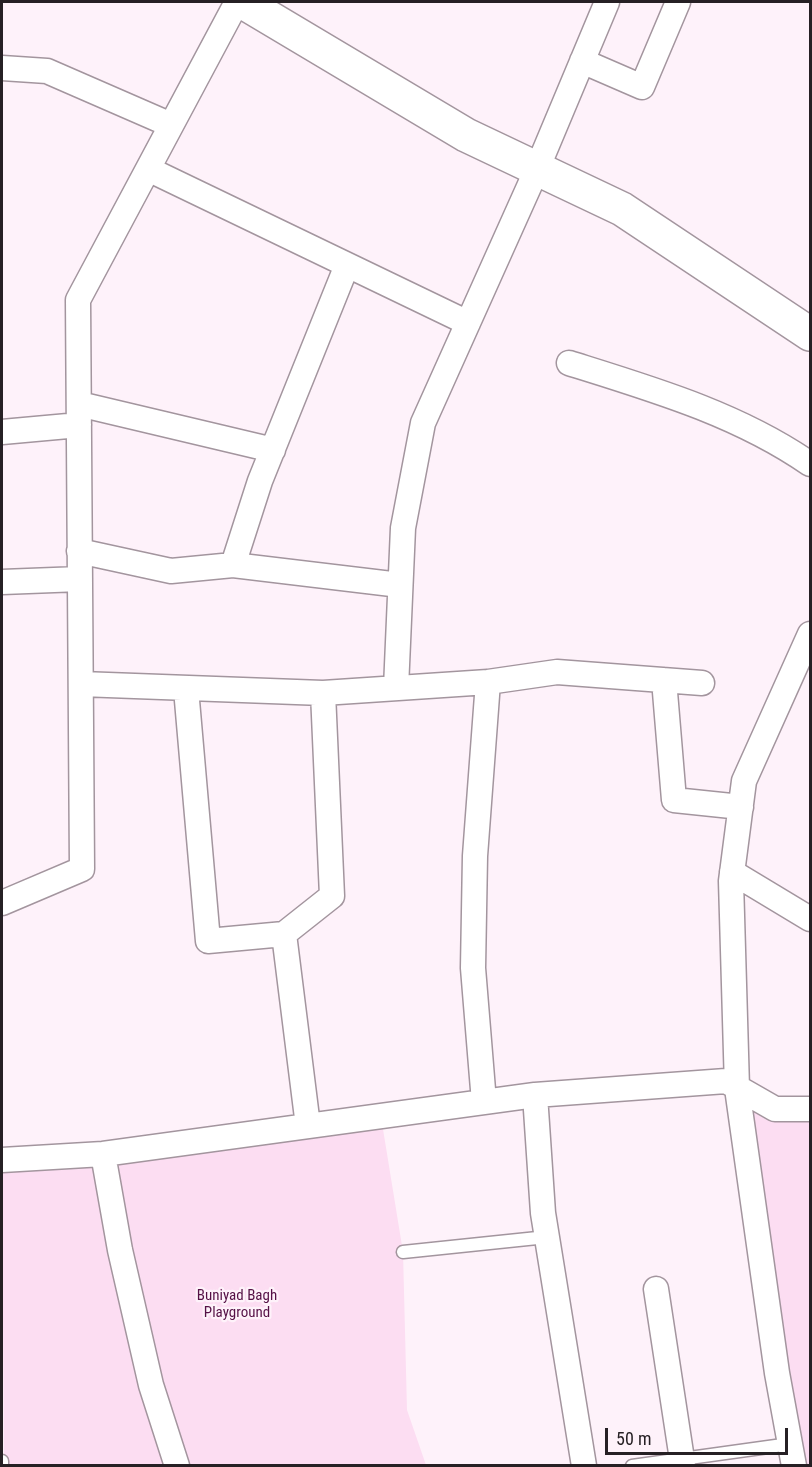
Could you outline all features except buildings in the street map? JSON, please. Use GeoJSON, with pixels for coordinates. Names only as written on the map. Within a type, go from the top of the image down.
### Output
{"type":"FeatureCollection","features":[{"type":"Feature","properties":{"kind":"street"},"geometry":{"type":"LineString","coordinates":[[2,903],[82,869],[78,300],[237,2]]}},
{"type":"Feature","properties":{"kind":"street"},"geometry":{"type":"LineString","coordinates":[[243,2],[466,135],[622,209],[810,334]]}},
{"type":"Feature","properties":{"kind":"street"},"geometry":{"type":"LineString","coordinates":[[396,688],[403,528],[423,423],[537,169],[607,2]]}},
{"type":"Feature","properties":{"kind":"street"},"geometry":{"type":"LineString","coordinates":[[582,61],[642,87],[678,2]]}},
{"type":"Feature","properties":{"kind":"street"},"geometry":{"type":"LineString","coordinates":[[2,68],[47,71],[171,125]]}},
{"type":"Feature","properties":{"kind":"street"},"geometry":{"type":"LineString","coordinates":[[148,169],[468,323]]}},
{"type":"Feature","properties":{"kind":"street"},"geometry":{"type":"LineString","coordinates":[[232,565],[273,450],[347,265]]}},
{"type":"Feature","properties":{"kind":"street"},"geometry":{"type":"LineString","coordinates":[[569,363],[686,400],[790,450],[810,464]]}},
{"type":"Feature","properties":{"kind":"street"},"geometry":{"type":"LineString","coordinates":[[2,432],[79,414],[273,450]]}},
{"type":"Feature","properties":{"kind":"street"},"geometry":{"type":"LineString","coordinates":[[80,551],[171,570],[232,565],[400,585]]}},
{"type":"Feature","properties":{"kind":"street"},"geometry":{"type":"LineString","coordinates":[[2,582],[80,579]]}},
{"type":"Feature","properties":{"kind":"street"},"geometry":{"type":"LineString","coordinates":[[792,1455],[777,1373],[737,1088],[732,872],[744,782],[810,634]]}},
{"type":"Feature","properties":{"kind":"street"},"geometry":{"type":"LineString","coordinates":[[81,684],[323,693],[488,682],[557,672],[702,683]]}},
{"type":"Feature","properties":{"kind":"street"},"geometry":{"type":"LineString","coordinates":[[664,680],[674,801],[741,807]]}},
{"type":"Feature","properties":{"kind":"street"},"geometry":{"type":"LineString","coordinates":[[484,1102],[473,968],[475,856],[488,682]]}},
{"type":"Feature","properties":{"kind":"street"},"geometry":{"type":"LineString","coordinates":[[186,689],[208,941],[284,934],[332,896],[323,693]]}},
{"type":"Feature","properties":{"kind":"street"},"geometry":{"type":"LineString","coordinates":[[732,872],[810,919]]}},
{"type":"Feature","properties":{"kind":"street"},"geometry":{"type":"LineString","coordinates":[[284,934],[308,1126]]}},
{"type":"Feature","properties":{"kind":"street"},"geometry":{"type":"LineString","coordinates":[[2,1160],[103,1154],[535,1095],[726,1081],[775,1108],[810,1109]]}},
{"type":"Feature","properties":{"kind":"street"},"geometry":{"type":"LineString","coordinates":[[535,1095],[547,1237],[584,1466]]}},
{"type":"Feature","properties":{"kind":"street"},"geometry":{"type":"LineString","coordinates":[[103,1154],[120,1250],[151,1385],[177,1466]]}},
{"type":"Feature","properties":{"kind":"street"},"geometry":{"type":"LineString","coordinates":[[656,1289],[682,1462]]}},
{"type":"Feature","properties":{"kind":"lane"},"geometry":{"type":"LineString","coordinates":[[403,1252],[547,1237]]}},
{"type":"Feature","properties":{"kind":"lane"},"geometry":{"type":"LineString","coordinates":[[632,1466],[792,1455]]}},
{"type":"Feature","properties":{"kind":"lane"},"geometry":{"type":"LineString","coordinates":[[2,1461],[2,1466]]}},
{"type":"Feature","properties":{"kind":"green space"},"geometry":{"type":"Polygon","coordinates":[[[747,1107],[810,1116],[810,1465],[798,1465],[747,1107]]]}},
{"type":"Feature","properties":{"kind":"green space","name":"Buniyad Bagh Playground"},"geometry":{"type":"Polygon","coordinates":[[[382,1123],[403,1252],[407,1410],[426,1465],[4,1465],[2,1173],[382,1123]]]}}]}
